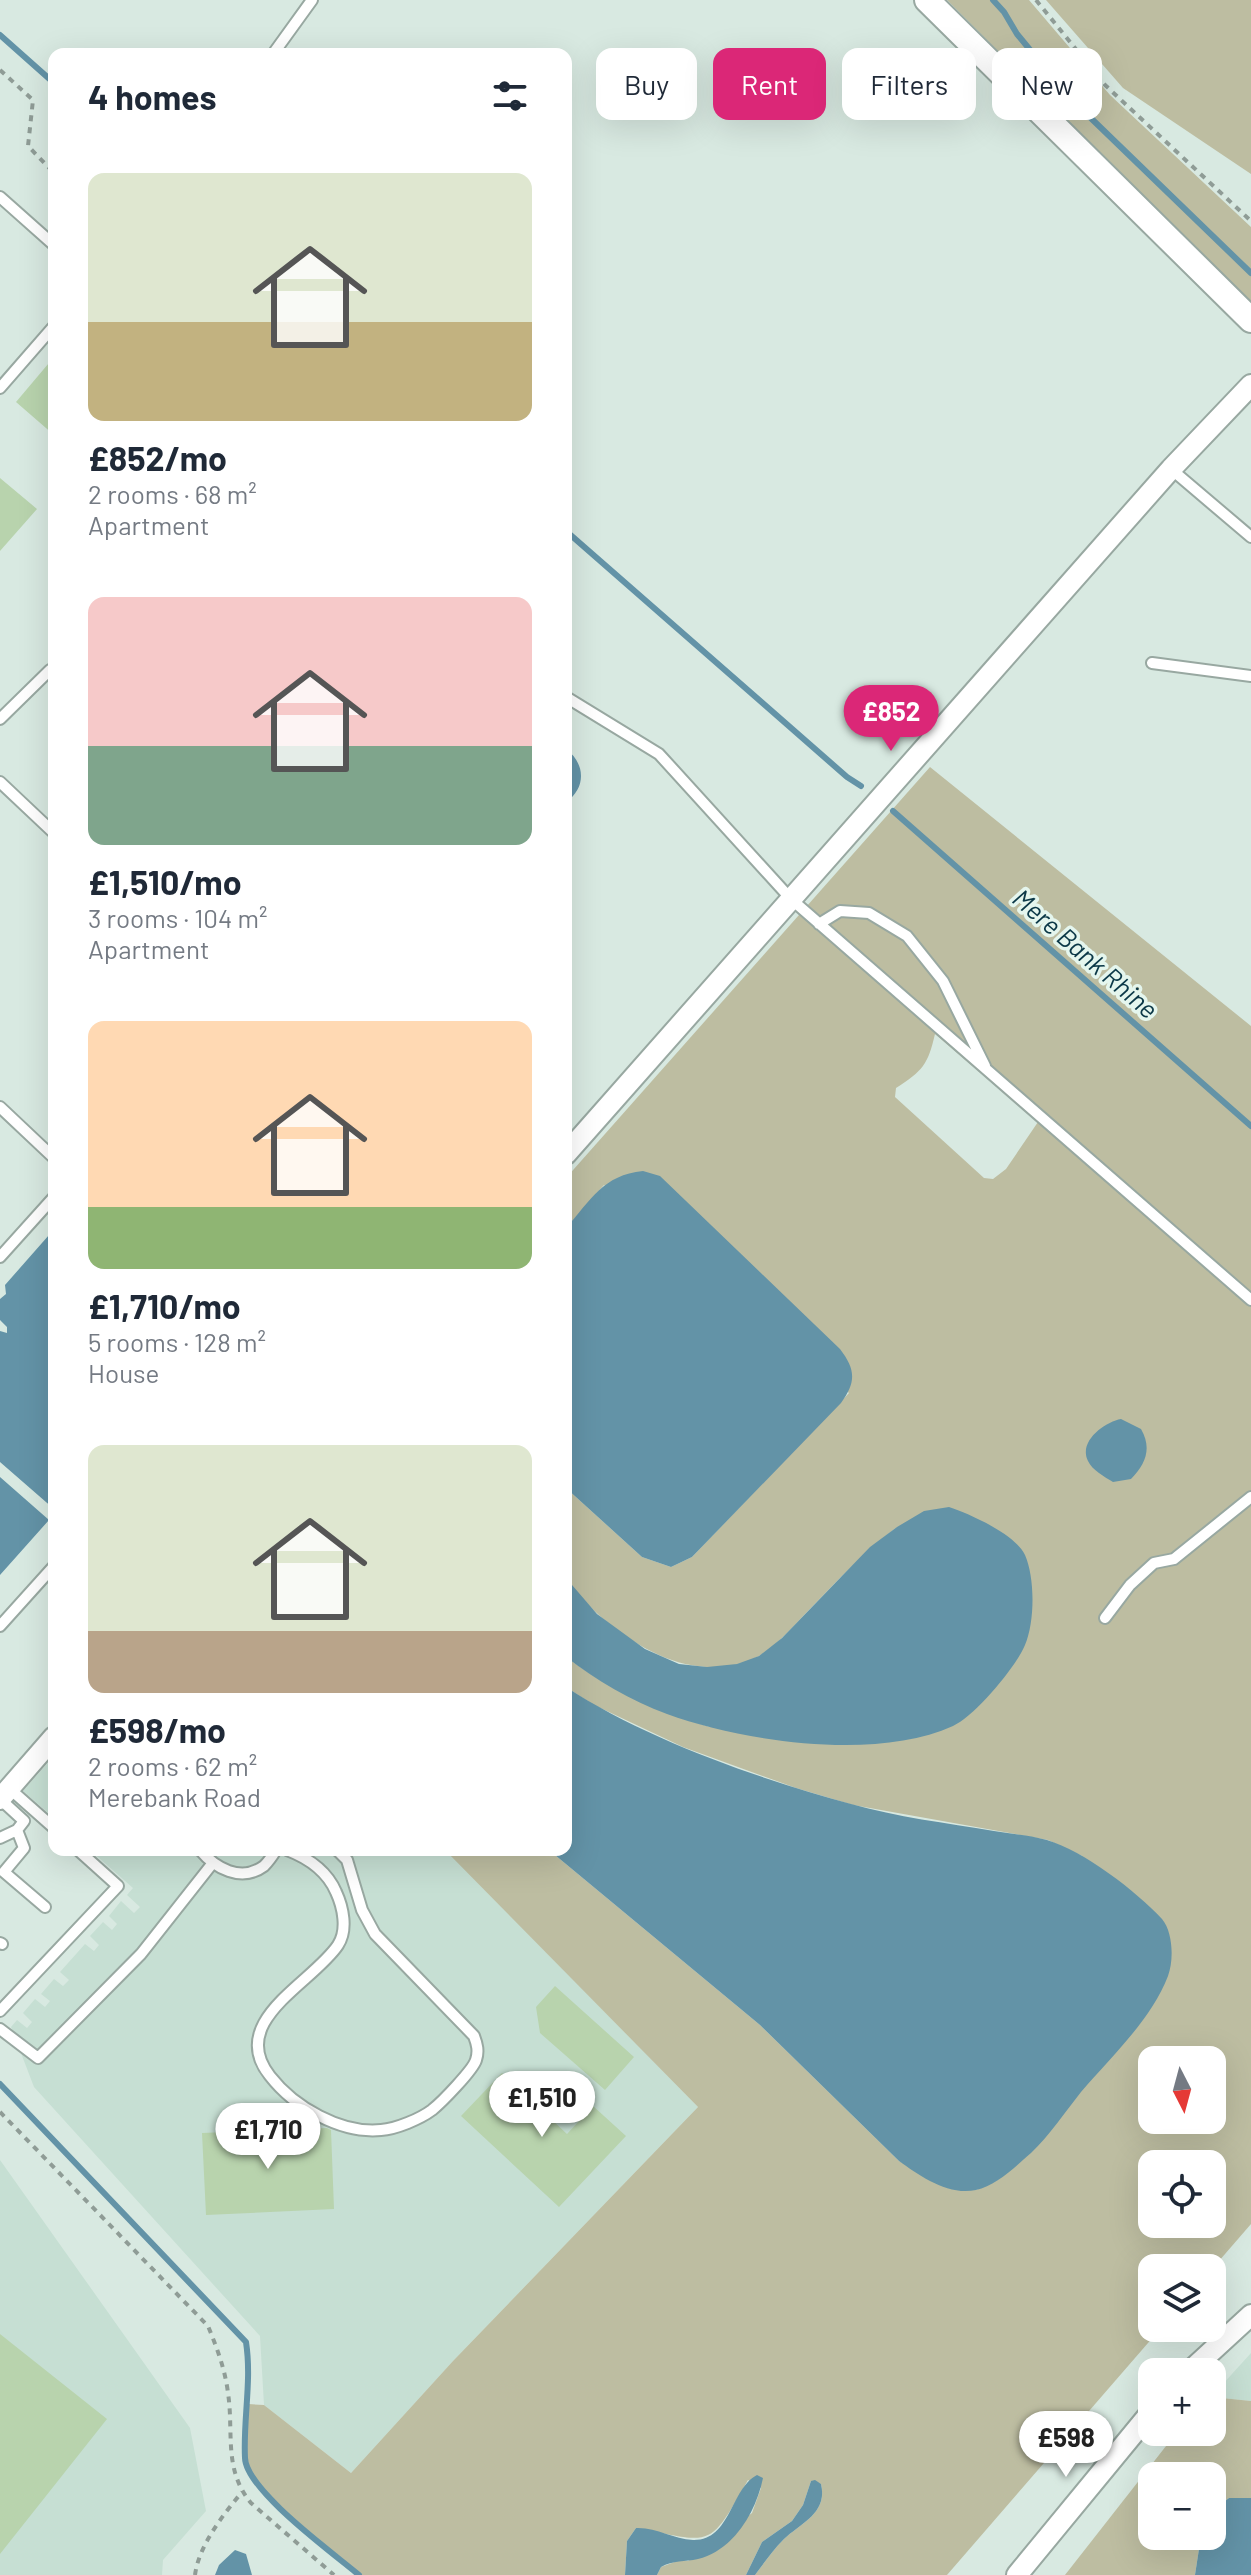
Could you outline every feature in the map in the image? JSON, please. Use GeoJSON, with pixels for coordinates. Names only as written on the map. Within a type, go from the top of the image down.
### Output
{"type":"FeatureCollection","features":[{"type":"Feature","properties":{"kind":"street"},"geometry":{"type":"LineString","coordinates":[[927,0],[1251,320]]}},
{"type":"Feature","properties":{"kind":"street"},"geometry":{"type":"LineString","coordinates":[[572,1147],[1171,469],[1251,385]]}},
{"type":"Feature","properties":{"kind":"street"},"geometry":{"type":"LineString","coordinates":[[3,1796],[48,1744]]}},
{"type":"Feature","properties":{"kind":"street"},"geometry":{"type":"LineString","coordinates":[[1204,2358],[1251,2315]]}},
{"type":"Feature","properties":{"kind":"street"},"geometry":{"type":"LineString","coordinates":[[1017,2575],[1138,2428]]}},
{"type":"Feature","properties":{"kind":"lane"},"geometry":{"type":"LineString","coordinates":[[277,48],[312,0]]}},
{"type":"Feature","properties":{"kind":"lane"},"geometry":{"type":"LineString","coordinates":[[0,197],[48,240]]}},
{"type":"Feature","properties":{"kind":"lane"},"geometry":{"type":"LineString","coordinates":[[0,388],[48,333]]}},
{"type":"Feature","properties":{"kind":"lane"},"geometry":{"type":"LineString","coordinates":[[1171,469],[1251,537]]}},
{"type":"Feature","properties":{"kind":"lane"},"geometry":{"type":"LineString","coordinates":[[1152,663],[1251,676]]}},
{"type":"Feature","properties":{"kind":"lane"},"geometry":{"type":"LineString","coordinates":[[0,719],[48,672]]}},
{"type":"Feature","properties":{"kind":"lane"},"geometry":{"type":"LineString","coordinates":[[572,701],[659,754],[791,899],[1251,1300]]}},
{"type":"Feature","properties":{"kind":"lane"},"geometry":{"type":"LineString","coordinates":[[0,782],[48,827]]}},
{"type":"Feature","properties":{"kind":"lane"},"geometry":{"type":"LineString","coordinates":[[819,924],[840,911],[869,913],[907,936],[943,981],[987,1070]]}},
{"type":"Feature","properties":{"kind":"lane"},"geometry":{"type":"LineString","coordinates":[[0,1107],[48,1152]]}},
{"type":"Feature","properties":{"kind":"lane"},"geometry":{"type":"LineString","coordinates":[[0,1257],[48,1204]]}},
{"type":"Feature","properties":{"kind":"lane"},"geometry":{"type":"LineString","coordinates":[[1105,1618],[1130,1585],[1154,1563],[1174,1559],[1251,1497]]}},
{"type":"Feature","properties":{"kind":"lane"},"geometry":{"type":"LineString","coordinates":[[0,1626],[48,1573]]}},
{"type":"Feature","properties":{"kind":"lane"},"geometry":{"type":"LineString","coordinates":[[3,1796],[48,1823]]}},
{"type":"Feature","properties":{"kind":"lane"},"geometry":{"type":"LineString","coordinates":[[0,1838],[17,1830],[24,1821],[3,1796]]}},
{"type":"Feature","properties":{"kind":"lane"},"geometry":{"type":"LineString","coordinates":[[17,1830],[24,1848],[4,1872],[45,1907]]}},
{"type":"Feature","properties":{"kind":"lane"},"geometry":{"type":"LineString","coordinates":[[0,2011],[118,1886],[85,1856]]}},
{"type":"Feature","properties":{"kind":"lane"},"geometry":{"type":"LineString","coordinates":[[205,1856],[212,1864],[228,1872],[246,1873],[263,1866],[271,1856]]}},
{"type":"Feature","properties":{"kind":"lane"},"geometry":{"type":"LineString","coordinates":[[303,1856],[333,1885],[343,1907],[343,1931],[339,1945],[282,1999],[265,2020],[258,2044],[259,2063],[276,2083],[308,2110],[354,2129],[383,2130],[432,2110],[476,2062],[478,2047],[474,2036],[375,1934],[362,1910],[347,1860],[343,1856]]}},
{"type":"Feature","properties":{"kind":"lane"},"geometry":{"type":"LineString","coordinates":[[0,2029],[38,2058],[141,1954],[212,1864]]}},
{"type":"Feature","properties":{"kind":"path"},"geometry":{"type":"LineString","coordinates":[[1036,0],[1105,85],[1251,221]]}},
{"type":"Feature","properties":{"kind":"path"},"geometry":{"type":"LineString","coordinates":[[0,70],[33,100],[28,146],[48,167]]}},
{"type":"Feature","properties":{"kind":"path"},"geometry":{"type":"LineString","coordinates":[[0,2112],[208,2326],[222,2359],[229,2396],[232,2470],[242,2492],[334,2575]]}},
{"type":"Feature","properties":{"kind":"path"},"geometry":{"type":"LineString","coordinates":[[195,2575],[197,2561],[224,2514],[242,2492]]}},
{"type":"Feature","properties":{"kind":"shaded area"},"geometry":{"type":"Polygon","coordinates":[[[947,0],[1029,0],[1070,48],[995,48],[947,0]]]}},
{"type":"Feature","properties":{"kind":"shaded area"},"geometry":{"type":"Polygon","coordinates":[[[1046,0],[1251,0],[1251,174],[1123,88],[1102,64],[1102,48],[1088,48],[1046,0]]]}},
{"type":"Feature","properties":{"kind":"shaded area"},"geometry":{"type":"Polygon","coordinates":[[[1102,86],[1251,227],[1251,303],[1067,120],[1102,120],[1102,86]]]}},
{"type":"Feature","properties":{"kind":"shaded area"},"geometry":{"type":"Polygon","coordinates":[[[930,767],[1251,1026],[1251,2224],[1225,2254],[1138,2254],[1138,2342],[1149,2342],[947,2575],[755,2575],[780,2543],[817,2510],[821,2503],[821,2484],[811,2481],[803,2505],[792,2521],[762,2542],[746,2575],[657,2575],[661,2567],[680,2560],[688,2561],[752,2513],[761,2488],[748,2480],[725,2519],[706,2536],[681,2537],[636,2528],[627,2541],[625,2575],[359,2575],[276,2505],[250,2474],[245,2461],[244,2440],[248,2404],[264,2405],[351,2473],[453,2361],[698,2107],[451,1856],[556,1856],[760,2025],[899,2161],[951,2189],[976,2190],[999,2179],[1082,1856],[1048,1840],[853,1805],[796,1788],[683,1747],[592,1704],[572,1691],[572,1661],[635,1698],[710,1727],[897,1527],[873,1546],[785,1635],[759,1656],[735,1665],[696,1666],[659,1655],[620,1632],[596,1612],[572,1585],[572,1493],[642,1557],[671,1567],[692,1557],[849,1393],[604,1185],[572,1221],[572,1171],[930,767]],[[935,1034],[923,1066],[896,1088],[895,1097],[984,1178],[993,1179],[1006,1169],[1038,1122],[935,1034]]]}},
{"type":"Feature","properties":{"kind":"shaded area"},"geometry":{"type":"Polygon","coordinates":[[[48,1763],[48,1813],[23,1791],[48,1763]]]}},
{"type":"Feature","properties":{"kind":"shaded area"},"geometry":{"type":"Polygon","coordinates":[[[97,1856],[452,1856],[698,2107],[453,2361],[351,2473],[264,2405],[260,2336],[34,2087],[11,2027],[17,2020],[27,2028],[32,2022],[23,2013],[35,1999],[45,2007],[50,2001],[41,1994],[54,1979],[63,1986],[69,1980],[60,1972],[85,1944],[94,1951],[99,1945],[90,1936],[103,1922],[112,1930],[117,1924],[109,1916],[121,1901],[134,1913],[140,1907],[127,1895],[133,1888],[97,1856]]]}},
{"type":"Feature","properties":{"kind":"shaded area"},"geometry":{"type":"Polygon","coordinates":[[[0,2160],[190,2428],[206,2511],[163,2560],[162,2575],[0,2575],[0,2160]]]}},
{"type":"Feature","properties":{"kind":"shaded area"},"geometry":{"type":"Polygon","coordinates":[[[1251,2353],[1251,2401],[1226,2398],[1226,2381],[1251,2353]]]}},
{"type":"Feature","properties":{"kind":"shaded area"},"geometry":{"type":"Polygon","coordinates":[[[1226,2398],[1251,2401],[1251,2498],[1226,2500],[1226,2462],[1154,2462],[1166,2446],[1226,2446],[1226,2398]]]}},
{"type":"Feature","properties":{"kind":"shaded area"},"geometry":{"type":"Polygon","coordinates":[[[1138,2482],[1138,2550],[1199,2550],[1195,2575],[1065,2575],[1138,2482]]]}},
{"type":"Feature","properties":{"kind":"water"},"geometry":{"type":"Polygon","coordinates":[[[572,754],[581,776],[572,797],[572,754]]]}},
{"type":"Feature","properties":{"kind":"water"},"geometry":{"type":"Polygon","coordinates":[[[643,1171],[660,1176],[840,1349],[849,1363],[852,1376],[841,1403],[692,1557],[671,1567],[642,1557],[572,1493],[572,1221],[599,1190],[629,1173],[643,1171]]]}},
{"type":"Feature","properties":{"kind":"water"},"geometry":{"type":"Polygon","coordinates":[[[48,1236],[48,1504],[0,1462],[0,1331],[7,1333],[7,1327],[0,1320],[0,1299],[6,1294],[5,1285],[48,1236]]]}},
{"type":"Feature","properties":{"kind":"water"},"geometry":{"type":"Polygon","coordinates":[[[1121,1419],[1141,1429],[1147,1449],[1144,1462],[1131,1479],[1113,1482],[1090,1464],[1087,1446],[1101,1428],[1121,1419]]]}},
{"type":"Feature","properties":{"kind":"water"},"geometry":{"type":"Polygon","coordinates":[[[0,1477],[48,1521],[0,1575],[0,1477]]]}},
{"type":"Feature","properties":{"kind":"water"},"geometry":{"type":"Polygon","coordinates":[[[949,1507],[991,1526],[1020,1547],[1031,1575],[1031,1624],[1025,1645],[1004,1678],[983,1702],[953,1726],[922,1737],[849,1745],[810,1744],[734,1733],[640,1703],[572,1661],[572,1585],[597,1614],[645,1649],[679,1664],[707,1667],[737,1664],[759,1656],[782,1638],[870,1547],[924,1511],[949,1507]]]}},
{"type":"Feature","properties":{"kind":"water"},"geometry":{"type":"Polygon","coordinates":[[[572,1691],[667,1740],[779,1782],[886,1813],[1041,1838],[1061,1845],[1093,1862],[1151,1908],[1166,1925],[1170,1939],[1168,1976],[1141,2023],[1045,2139],[998,2180],[976,2190],[945,2187],[899,2161],[760,2025],[556,1856],[572,1856],[572,1691]]]}},
{"type":"Feature","properties":{"kind":"water"},"geometry":{"type":"Polygon","coordinates":[[[757,2475],[763,2478],[755,2504],[741,2528],[722,2547],[698,2559],[661,2567],[657,2575],[625,2575],[627,2541],[636,2528],[693,2540],[706,2538],[723,2524],[741,2491],[757,2475]]]}},
{"type":"Feature","properties":{"kind":"water"},"geometry":{"type":"Polygon","coordinates":[[[811,2481],[821,2484],[822,2494],[817,2510],[780,2543],[755,2575],[746,2575],[762,2542],[792,2521],[803,2505],[811,2481]]]}},
{"type":"Feature","properties":{"kind":"water"},"geometry":{"type":"Polygon","coordinates":[[[1251,2498],[1251,2575],[1195,2575],[1199,2550],[1226,2550],[1226,2500],[1251,2498]]]}},
{"type":"Feature","properties":{"kind":"water"},"geometry":{"type":"Polygon","coordinates":[[[235,2550],[246,2554],[252,2575],[215,2575],[219,2565],[235,2550]]]}},
{"type":"Feature","properties":{"kind":"building"},"geometry":{"type":"Polygon","coordinates":[[[48,364],[48,430],[16,402],[48,364]]]}},
{"type":"Feature","properties":{"kind":"building"},"geometry":{"type":"Polygon","coordinates":[[[0,478],[37,509],[0,551],[0,478]]]}},
{"type":"Feature","properties":{"kind":"building"},"geometry":{"type":"Polygon","coordinates":[[[555,1986],[634,2057],[605,2090],[540,2033],[536,2007],[555,1986]]]}},
{"type":"Feature","properties":{"kind":"building"},"geometry":{"type":"Polygon","coordinates":[[[502,2073],[567,2134],[593,2106],[626,2136],[559,2207],[461,2116],[502,2073]]]}},
{"type":"Feature","properties":{"kind":"building"},"geometry":{"type":"Polygon","coordinates":[[[331,2130],[334,2209],[206,2215],[202,2133],[331,2130]]]}},
{"type":"Feature","properties":{"kind":"building"},"geometry":{"type":"Polygon","coordinates":[[[0,2334],[107,2419],[0,2554],[0,2334]]]}},
{"type":"Feature","properties":{"kind":"waterway"},"geometry":{"type":"LineString","coordinates":[[993,0],[1068,96],[1251,273]]}},
{"type":"Feature","properties":{"kind":"waterway","name":"Mere Bank Rhine"},"geometry":{"type":"LineString","coordinates":[[0,35],[48,78]]}},
{"type":"Feature","properties":{"kind":"waterway","name":"Mere Bank Rhine"},"geometry":{"type":"LineString","coordinates":[[572,536],[861,786]]}},
{"type":"Feature","properties":{"kind":"waterway","name":"Mere Bank Rhine"},"geometry":{"type":"LineString","coordinates":[[893,811],[1251,1126]]}},
{"type":"Feature","properties":{"kind":"waterway"},"geometry":{"type":"LineString","coordinates":[[0,2084],[246,2342],[245,2458],[249,2471],[275,2503],[359,2575]]}}]}
